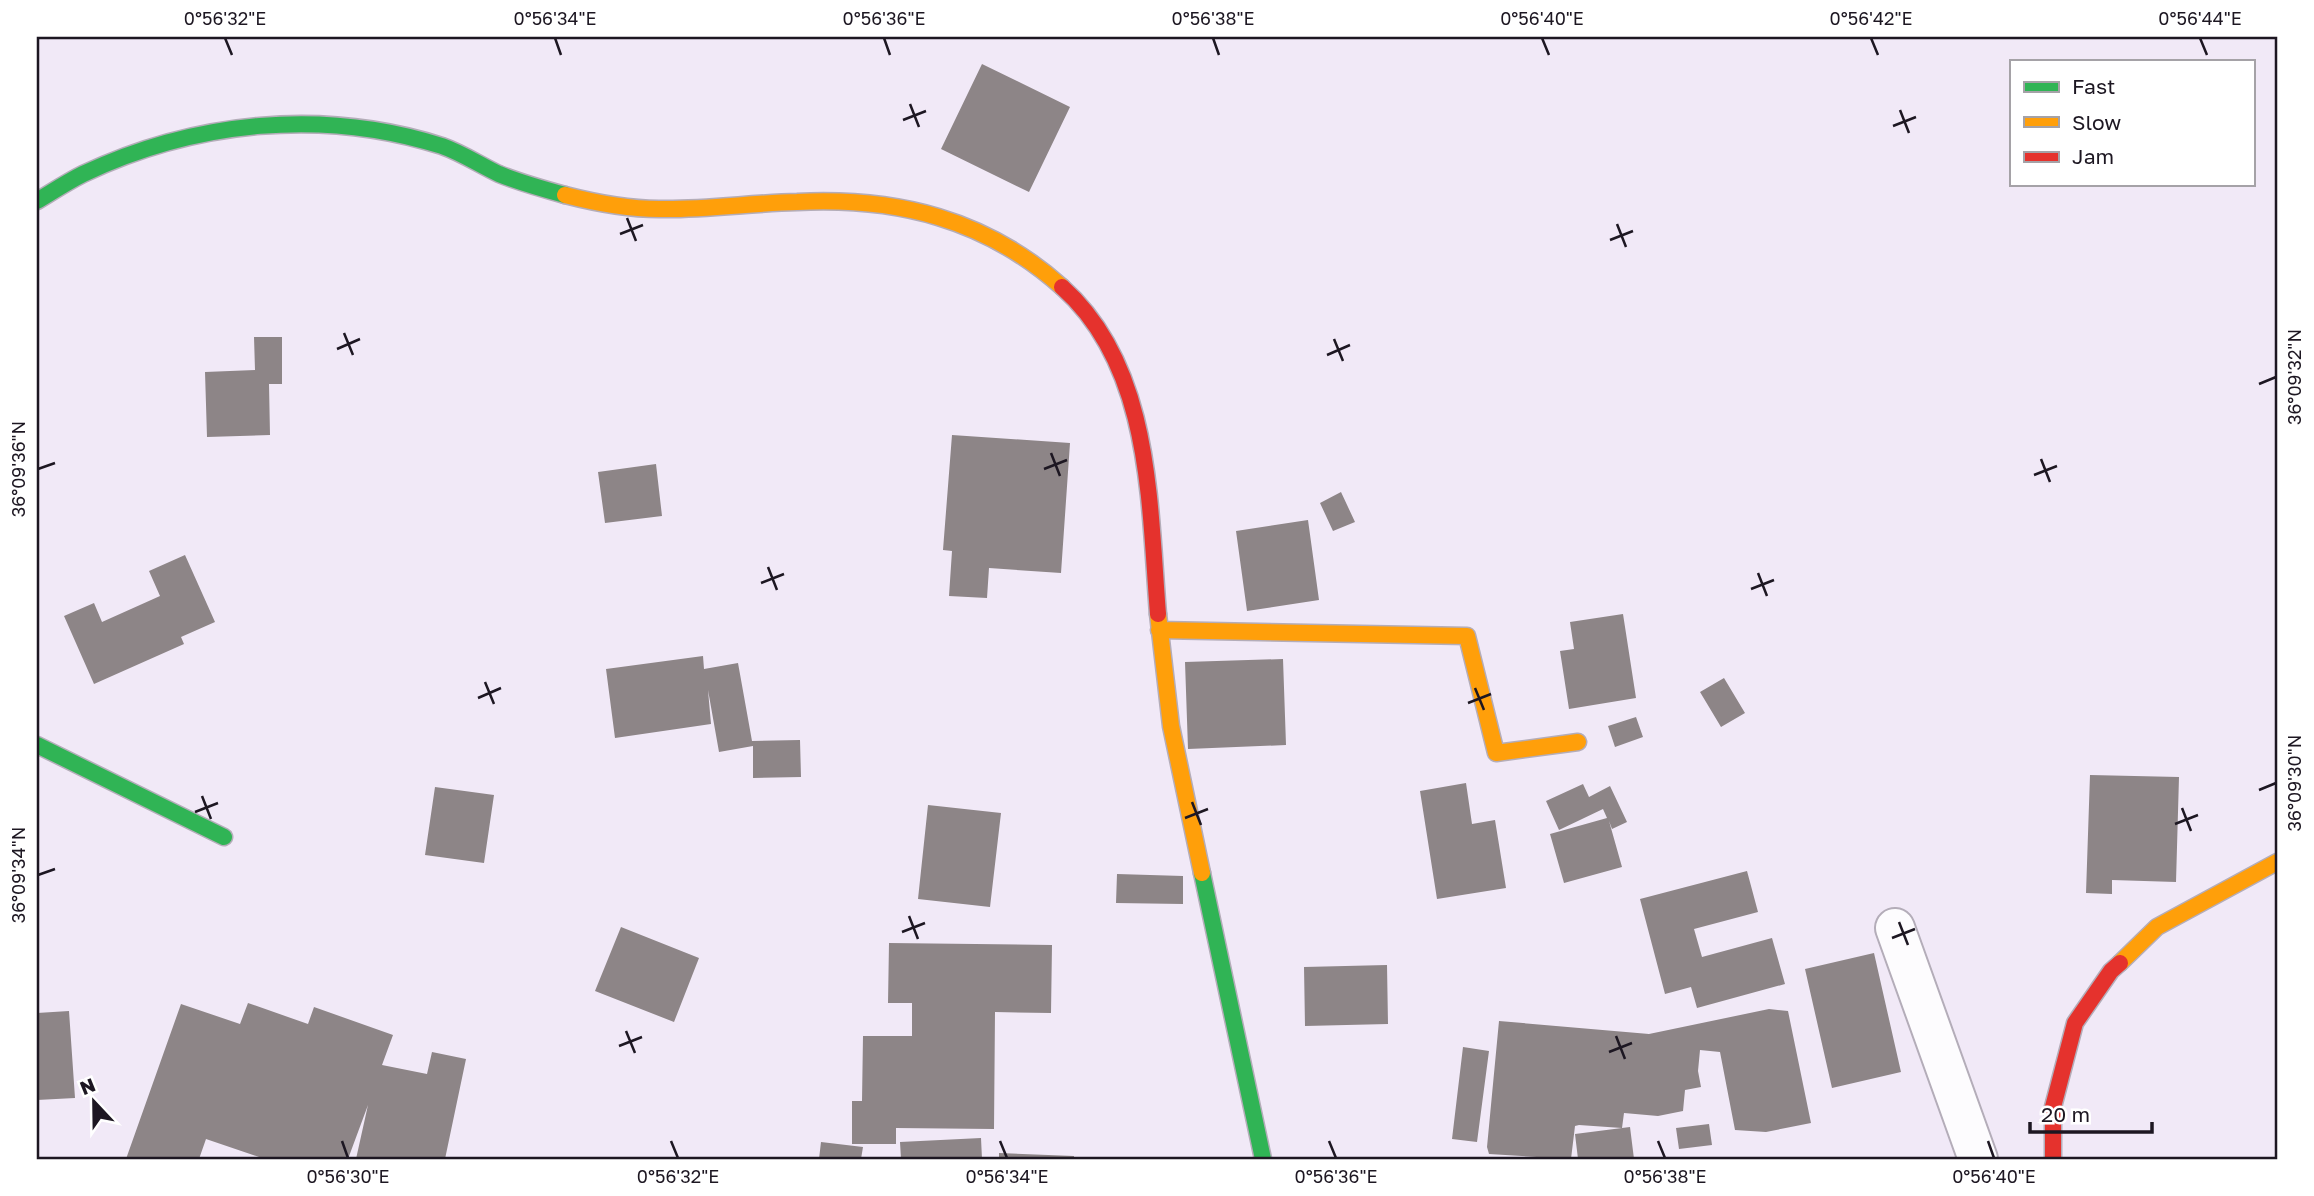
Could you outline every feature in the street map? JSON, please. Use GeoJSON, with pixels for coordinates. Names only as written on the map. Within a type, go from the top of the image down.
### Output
{"type":"FeatureCollection","features":[{"type":"Feature","properties":{"kind":"main road"},"geometry":{"type":"LineString","coordinates":[[37,201],[90,171],[147,149],[206,133],[267,123],[327,122],[387,131],[445,148],[509,178],[576,197],[635,208],[696,209],[818,201],[879,204],[939,215],[995,236],[1046,270],[1087,313],[1118,365],[1138,423],[1148,483],[1159,630],[1171,726],[1263,1159]]}},
{"type":"Feature","properties":{"kind":"main road"},"geometry":{"type":"LineString","coordinates":[[1159,630],[1467,636],[1496,753],[1578,742]]}},
{"type":"Feature","properties":{"kind":"main road"},"geometry":{"type":"LineString","coordinates":[[37,745],[224,837]]}},
{"type":"Feature","properties":{"kind":"main road"},"geometry":{"type":"LineString","coordinates":[[2053,1159],[2053,1107],[2075,1023],[2111,971],[2157,927],[2277,862]]}},
{"type":"Feature","properties":{"kind":"street"},"geometry":{"type":"LineString","coordinates":[[1895,928],[1978,1159]]}},
{"type":"Feature","properties":{"kind":"building"},"geometry":{"type":"Polygon","coordinates":[[[982,64],[1070,107],[1029,192],[941,149],[982,64]]]}},
{"type":"Feature","properties":{"kind":"building"},"geometry":{"type":"Polygon","coordinates":[[[254,337],[282,337],[282,384],[269,384],[270,435],[207,437],[205,372],[255,370],[254,337]]]}},
{"type":"Feature","properties":{"kind":"building"},"geometry":{"type":"Polygon","coordinates":[[[952,435],[1070,443],[1061,573],[989,568],[987,598],[949,596],[952,551],[943,550],[952,435]]]}},
{"type":"Feature","properties":{"kind":"building"},"geometry":{"type":"Polygon","coordinates":[[[656,464],[662,516],[605,523],[598,472],[656,464]]]}},
{"type":"Feature","properties":{"kind":"building"},"geometry":{"type":"Polygon","coordinates":[[[1341,492],[1355,522],[1333,531],[1320,503],[1341,492]]]}},
{"type":"Feature","properties":{"kind":"building"},"geometry":{"type":"Polygon","coordinates":[[[1308,520],[1319,600],[1247,611],[1236,531],[1308,520]]]}},
{"type":"Feature","properties":{"kind":"building"},"geometry":{"type":"Polygon","coordinates":[[[185,555],[215,622],[181,637],[184,644],[94,684],[64,616],[94,603],[102,622],[160,596],[149,571],[185,555]]]}},
{"type":"Feature","properties":{"kind":"building"},"geometry":{"type":"Polygon","coordinates":[[[1623,614],[1636,698],[1569,709],[1560,651],[1574,649],[1570,622],[1623,614]]]}},
{"type":"Feature","properties":{"kind":"building"},"geometry":{"type":"Polygon","coordinates":[[[703,656],[704,669],[738,663],[752,741],[800,740],[801,777],[753,778],[753,746],[719,752],[708,690],[711,724],[615,738],[606,669],[703,656]]]}},
{"type":"Feature","properties":{"kind":"building"},"geometry":{"type":"Polygon","coordinates":[[[1283,659],[1286,745],[1188,749],[1185,662],[1283,659]]]}},
{"type":"Feature","properties":{"kind":"building"},"geometry":{"type":"Polygon","coordinates":[[[1724,678],[1745,713],[1721,727],[1700,692],[1724,678]]]}},
{"type":"Feature","properties":{"kind":"building"},"geometry":{"type":"Polygon","coordinates":[[[1636,717],[1643,737],[1615,747],[1608,726],[1636,717]]]}},
{"type":"Feature","properties":{"kind":"building"},"geometry":{"type":"Polygon","coordinates":[[[2090,775],[2179,777],[2176,882],[2112,880],[2112,894],[2086,893],[2090,775]]]}},
{"type":"Feature","properties":{"kind":"building"},"geometry":{"type":"Polygon","coordinates":[[[1466,783],[1472,824],[1495,820],[1506,888],[1437,899],[1420,791],[1466,783]]]}},
{"type":"Feature","properties":{"kind":"building"},"geometry":{"type":"Polygon","coordinates":[[[1583,784],[1589,797],[1610,786],[1627,822],[1612,829],[1609,821],[1622,867],[1564,883],[1550,834],[1607,818],[1603,809],[1559,830],[1546,801],[1583,784]]]}},
{"type":"Feature","properties":{"kind":"building"},"geometry":{"type":"Polygon","coordinates":[[[435,787],[494,795],[484,863],[425,855],[435,787]]]}},
{"type":"Feature","properties":{"kind":"building"},"geometry":{"type":"Polygon","coordinates":[[[928,805],[1001,813],[990,907],[918,899],[928,805]]]}},
{"type":"Feature","properties":{"kind":"building"},"geometry":{"type":"Polygon","coordinates":[[[1747,871],[1758,912],[1694,929],[1702,957],[1772,938],[1785,984],[1697,1008],[1691,987],[1665,994],[1640,899],[1747,871]]]}},
{"type":"Feature","properties":{"kind":"building"},"geometry":{"type":"Polygon","coordinates":[[[1117,874],[1183,876],[1183,904],[1116,903],[1117,874]]]}},
{"type":"Feature","properties":{"kind":"building"},"geometry":{"type":"Polygon","coordinates":[[[621,927],[699,958],[674,1022],[595,991],[621,927]]]}},
{"type":"Feature","properties":{"kind":"building"},"geometry":{"type":"Polygon","coordinates":[[[889,943],[1052,945],[1051,1013],[995,1012],[994,1129],[896,1128],[896,1144],[852,1144],[852,1101],[862,1101],[863,1036],[912,1036],[912,1003],[888,1003],[889,943]]]}},
{"type":"Feature","properties":{"kind":"building"},"geometry":{"type":"Polygon","coordinates":[[[1874,953],[1901,1072],[1832,1088],[1805,969],[1874,953]]]}},
{"type":"Feature","properties":{"kind":"building"},"geometry":{"type":"Polygon","coordinates":[[[1387,965],[1388,1024],[1305,1026],[1304,967],[1387,965]]]}},
{"type":"Feature","properties":{"kind":"building"},"geometry":{"type":"Polygon","coordinates":[[[248,1003],[308,1024],[314,1007],[393,1035],[382,1065],[427,1074],[432,1052],[466,1059],[445,1159],[356,1159],[368,1105],[348,1159],[265,1159],[206,1139],[199,1159],[126,1159],[181,1004],[240,1024],[248,1003]]]}},
{"type":"Feature","properties":{"kind":"building"},"geometry":{"type":"Polygon","coordinates":[[[1769,1009],[1788,1011],[1811,1123],[1766,1132],[1735,1130],[1720,1052],[1700,1050],[1698,1071],[1701,1087],[1685,1090],[1683,1111],[1658,1116],[1624,1113],[1622,1128],[1575,1126],[1571,1159],[1489,1154],[1487,1147],[1499,1021],[1649,1034],[1769,1009]]]}},
{"type":"Feature","properties":{"kind":"building"},"geometry":{"type":"Polygon","coordinates":[[[69,1011],[75,1098],[37,1100],[37,1013],[69,1011]]]}},
{"type":"Feature","properties":{"kind":"building"},"geometry":{"type":"Polygon","coordinates":[[[1463,1047],[1489,1051],[1477,1142],[1452,1139],[1463,1047]]]}},
{"type":"Feature","properties":{"kind":"building"},"geometry":{"type":"Polygon","coordinates":[[[1709,1124],[1712,1145],[1679,1149],[1676,1128],[1709,1124]]]}},
{"type":"Feature","properties":{"kind":"building"},"geometry":{"type":"Polygon","coordinates":[[[1630,1127],[1634,1159],[1578,1159],[1575,1134],[1630,1127]]]}},
{"type":"Feature","properties":{"kind":"building"},"geometry":{"type":"Polygon","coordinates":[[[981,1138],[982,1159],[901,1159],[900,1142],[981,1138]]]}},
{"type":"Feature","properties":{"kind":"building"},"geometry":{"type":"Polygon","coordinates":[[[821,1142],[863,1147],[861,1159],[819,1159],[821,1142]]]}},
{"type":"Feature","properties":{"kind":"building"},"geometry":{"type":"Polygon","coordinates":[[[999,1153],[1074,1156],[1074,1159],[999,1159],[999,1153]]]}},
{"type":"Feature","properties":{"kind":"traffic: fast"},"geometry":{"type":"LineString","coordinates":[[37,201],[83,174],[170,142],[214,132],[306,124],[397,134],[442,146],[499,174],[565,195]]}},
{"type":"Feature","properties":{"kind":"traffic: fast"},"geometry":{"type":"LineString","coordinates":[[37,745],[224,837]]}},
{"type":"Feature","properties":{"kind":"traffic: fast"},"geometry":{"type":"LineString","coordinates":[[1202,873],[1263,1159]]}},
{"type":"Feature","properties":{"kind":"traffic: slow"},"geometry":{"type":"LineString","coordinates":[[565,195],[647,209],[834,201],[905,209],[939,217],[1003,244],[1062,287]]}},
{"type":"Feature","properties":{"kind":"traffic: slow"},"geometry":{"type":"LineString","coordinates":[[1158,614],[1171,726],[1202,873]]}},
{"type":"Feature","properties":{"kind":"traffic: slow"},"geometry":{"type":"LineString","coordinates":[[1159,630],[1467,636],[1496,753],[1578,742]]}},
{"type":"Feature","properties":{"kind":"traffic: slow"},"geometry":{"type":"LineString","coordinates":[[2120,963],[2157,927],[2277,862]]}},
{"type":"Feature","properties":{"kind":"traffic: jam"},"geometry":{"type":"LineString","coordinates":[[1062,287],[1092,319],[1114,356],[1130,396],[1147,483],[1158,614]]}},
{"type":"Feature","properties":{"kind":"traffic: jam"},"geometry":{"type":"LineString","coordinates":[[2053,1159],[2053,1107],[2075,1023],[2111,971],[2120,963]]}}]}
